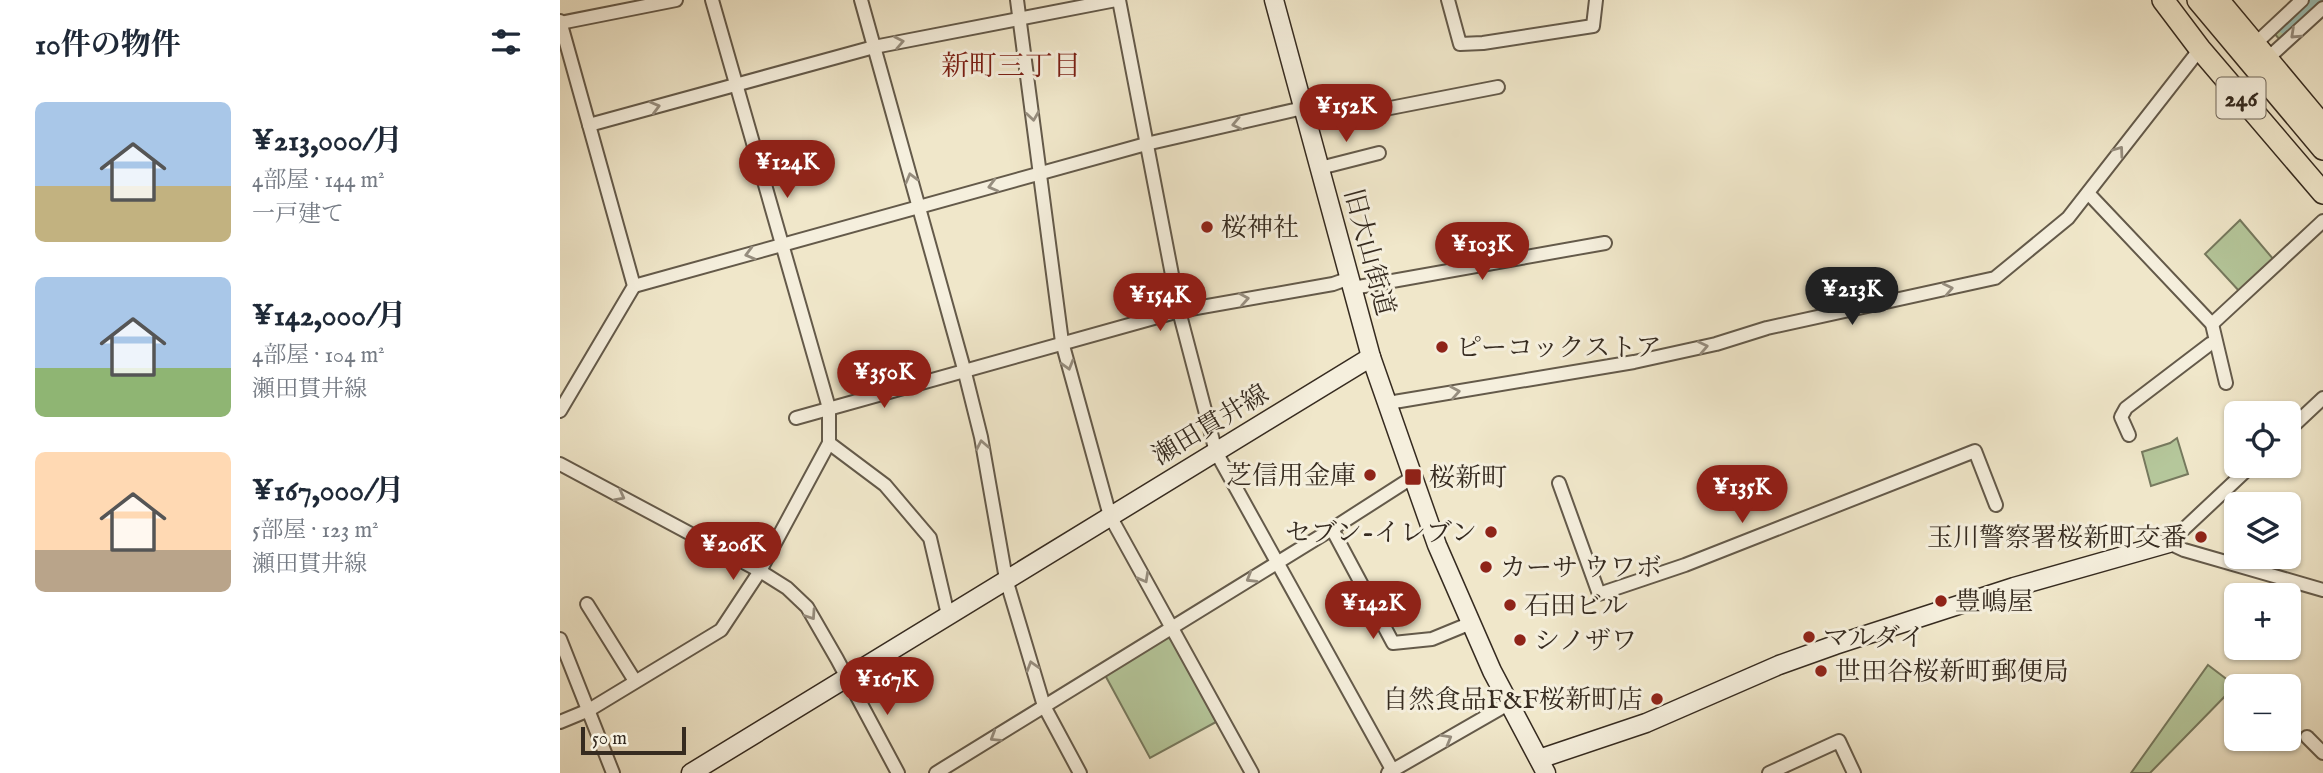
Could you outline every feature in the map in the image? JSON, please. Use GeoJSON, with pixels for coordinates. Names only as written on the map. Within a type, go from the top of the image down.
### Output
{"type":"FeatureCollection","features":[{"type":"Feature","properties":{"kind":"highway","name":"246"},"geometry":{"type":"LineString","coordinates":[[2163,0],[2200,49],[2323,193]]}},
{"type":"Feature","properties":{"kind":"highway"},"geometry":{"type":"LineString","coordinates":[[2176,0],[2242,83],[2323,176]]}},
{"type":"Feature","properties":{"kind":"highway"},"geometry":{"type":"LineString","coordinates":[[2198,0],[2323,149]]}},
{"type":"Feature","properties":{"kind":"highway","name":"246"},"geometry":{"type":"LineString","coordinates":[[2218,0],[2323,126]]}},
{"type":"Feature","properties":{"kind":"main road","name":"旧大山街道"},"geometry":{"type":"LineString","coordinates":[[1273,0],[1371,357]]}},
{"type":"Feature","properties":{"kind":"main road"},"geometry":{"type":"LineString","coordinates":[[1371,357],[1437,545],[1508,704],[1542,766],[1779,664],[2014,587],[2169,543]]}},
{"type":"Feature","properties":{"kind":"main road","name":"瀬田貫井線"},"geometry":{"type":"LineString","coordinates":[[691,773],[1371,357]]}},
{"type":"Feature","properties":{"kind":"street"},"geometry":{"type":"LineString","coordinates":[[634,286],[560,22],[676,0]]}},
{"type":"Feature","properties":{"kind":"street"},"geometry":{"type":"LineString","coordinates":[[560,722],[589,710],[720,630],[761,571],[829,443],[829,408],[712,0]]}},
{"type":"Feature","properties":{"kind":"street"},"geometry":{"type":"LineString","coordinates":[[861,0],[964,369],[981,437],[1006,579],[1044,706],[1080,773]]}},
{"type":"Feature","properties":{"kind":"street"},"geometry":{"type":"LineString","coordinates":[[1017,0],[1062,342],[1110,516],[1252,773]]}},
{"type":"Feature","properties":{"kind":"street"},"geometry":{"type":"LineString","coordinates":[[589,125],[874,47],[1117,0],[1179,311],[1216,452],[1391,772],[1508,704]]}},
{"type":"Feature","properties":{"kind":"street"},"geometry":{"type":"LineString","coordinates":[[1448,0],[1460,44],[1593,26],[1596,0]]}},
{"type":"Feature","properties":{"kind":"street"},"geometry":{"type":"LineString","coordinates":[[2261,52],[2302,0]]}},
{"type":"Feature","properties":{"kind":"street"},"geometry":{"type":"LineString","coordinates":[[2261,52],[2323,8]]}},
{"type":"Feature","properties":{"kind":"street"},"geometry":{"type":"LineString","coordinates":[[1388,403],[1634,362],[1716,344],[1768,328],[1995,278],[2067,218],[2200,49]]}},
{"type":"Feature","properties":{"kind":"street"},"geometry":{"type":"LineString","coordinates":[[560,411],[634,286],[1146,144],[1498,87]]}},
{"type":"Feature","properties":{"kind":"street"},"geometry":{"type":"LineString","coordinates":[[1320,167],[1379,153]]}},
{"type":"Feature","properties":{"kind":"street"},"geometry":{"type":"LineString","coordinates":[[2088,193],[2211,324],[2226,383]]}},
{"type":"Feature","properties":{"kind":"street"},"geometry":{"type":"LineString","coordinates":[[2211,324],[2323,221]]}},
{"type":"Feature","properties":{"kind":"street"},"geometry":{"type":"LineString","coordinates":[[796,418],[1179,311],[1333,284],[1605,243]]}},
{"type":"Feature","properties":{"kind":"street"},"geometry":{"type":"LineString","coordinates":[[2129,435],[2121,417],[2126,408],[2210,344],[2216,344]]}},
{"type":"Feature","properties":{"kind":"street"},"geometry":{"type":"LineString","coordinates":[[2301,419],[2323,398]]}},
{"type":"Feature","properties":{"kind":"street"},"geometry":{"type":"LineString","coordinates":[[829,443],[885,485],[930,538],[948,615]]}},
{"type":"Feature","properties":{"kind":"street"},"geometry":{"type":"LineString","coordinates":[[1559,484],[1599,594],[1685,565],[1975,451],[1996,505]]}},
{"type":"Feature","properties":{"kind":"street"},"geometry":{"type":"LineString","coordinates":[[560,464],[761,571],[787,588],[807,607],[848,677],[898,773]]}},
{"type":"Feature","properties":{"kind":"street"},"geometry":{"type":"LineString","coordinates":[[936,773],[1413,477]]}},
{"type":"Feature","properties":{"kind":"street"},"geometry":{"type":"LineString","coordinates":[[2238,478],[2169,543],[2184,550],[2323,590]]}},
{"type":"Feature","properties":{"kind":"street"},"geometry":{"type":"LineString","coordinates":[[1332,529],[1393,643],[1432,639],[1471,623]]}},
{"type":"Feature","properties":{"kind":"street"},"geometry":{"type":"LineString","coordinates":[[587,604],[635,681]]}},
{"type":"Feature","properties":{"kind":"street"},"geometry":{"type":"LineString","coordinates":[[560,639],[613,773]]}},
{"type":"Feature","properties":{"kind":"street"},"geometry":{"type":"LineString","coordinates":[[2307,737],[2323,753]]}},
{"type":"Feature","properties":{"kind":"street"},"geometry":{"type":"LineString","coordinates":[[1769,773],[1839,741],[1854,773]]}},
{"type":"Feature","properties":{"kind":"green space"},"geometry":{"type":"Polygon","coordinates":[[[2306,0],[2323,1],[2281,41],[2273,32],[2306,0]]]}},
{"type":"Feature","properties":{"kind":"green space"},"geometry":{"type":"Polygon","coordinates":[[[2240,220],[2274,260],[2240,292],[2205,254],[2240,220]]]}},
{"type":"Feature","properties":{"kind":"green space"},"geometry":{"type":"Polygon","coordinates":[[[2177,438],[2188,474],[2151,486],[2142,452],[2177,438]]]}},
{"type":"Feature","properties":{"kind":"green space"},"geometry":{"type":"Polygon","coordinates":[[[1164,637],[1173,639],[1216,722],[1150,758],[1105,675],[1164,637]]]}},
{"type":"Feature","properties":{"kind":"green space"},"geometry":{"type":"Polygon","coordinates":[[[2208,665],[2224,677],[2224,697],[2150,773],[2131,773],[2208,665]]]}},
{"type":"Feature","properties":{"kind":"waterway"},"geometry":{"type":"LineString","coordinates":[[2288,23],[2313,0]]}},
{"type":"Feature","properties":{"kind":"place","name":"桜神社"},"geometry":{"type":"Point","coordinates":[1207,227]}},
{"type":"Feature","properties":{"kind":"place","name":"ピーコックストア"},"geometry":{"type":"Point","coordinates":[1442,347]}},
{"type":"Feature","properties":{"kind":"place","name":"芝信用金庫"},"geometry":{"type":"Point","coordinates":[1370,475]}},
{"type":"Feature","properties":{"kind":"place","name":"桜新町"},"geometry":{"type":"Point","coordinates":[1413,477]}},
{"type":"Feature","properties":{"kind":"place","name":"セブン-イレブン"},"geometry":{"type":"Point","coordinates":[1491,532]}},
{"type":"Feature","properties":{"kind":"place","name":"玉川警察署桜新町交番"},"geometry":{"type":"Point","coordinates":[2201,537]}},
{"type":"Feature","properties":{"kind":"place","name":"カーサ ウワボ"},"geometry":{"type":"Point","coordinates":[1486,567]}},
{"type":"Feature","properties":{"kind":"place","name":"豊嶋屋"},"geometry":{"type":"Point","coordinates":[1941,601]}},
{"type":"Feature","properties":{"kind":"place","name":"石田ビル"},"geometry":{"type":"Point","coordinates":[1510,605]}},
{"type":"Feature","properties":{"kind":"place","name":"マルダイ"},"geometry":{"type":"Point","coordinates":[1809,637]}},
{"type":"Feature","properties":{"kind":"place","name":"シノザワ"},"geometry":{"type":"Point","coordinates":[1520,640]}},
{"type":"Feature","properties":{"kind":"place","name":"世田谷桜新町郵便局"},"geometry":{"type":"Point","coordinates":[1821,671]}},
{"type":"Feature","properties":{"kind":"place","name":"自然食品F&F桜新町店"},"geometry":{"type":"Point","coordinates":[1657,699]}},
{"type":"Feature","properties":{"kind":"district","name":"新町三丁目"},"geometry":{"type":"Point","coordinates":[1011,65]}}]}
